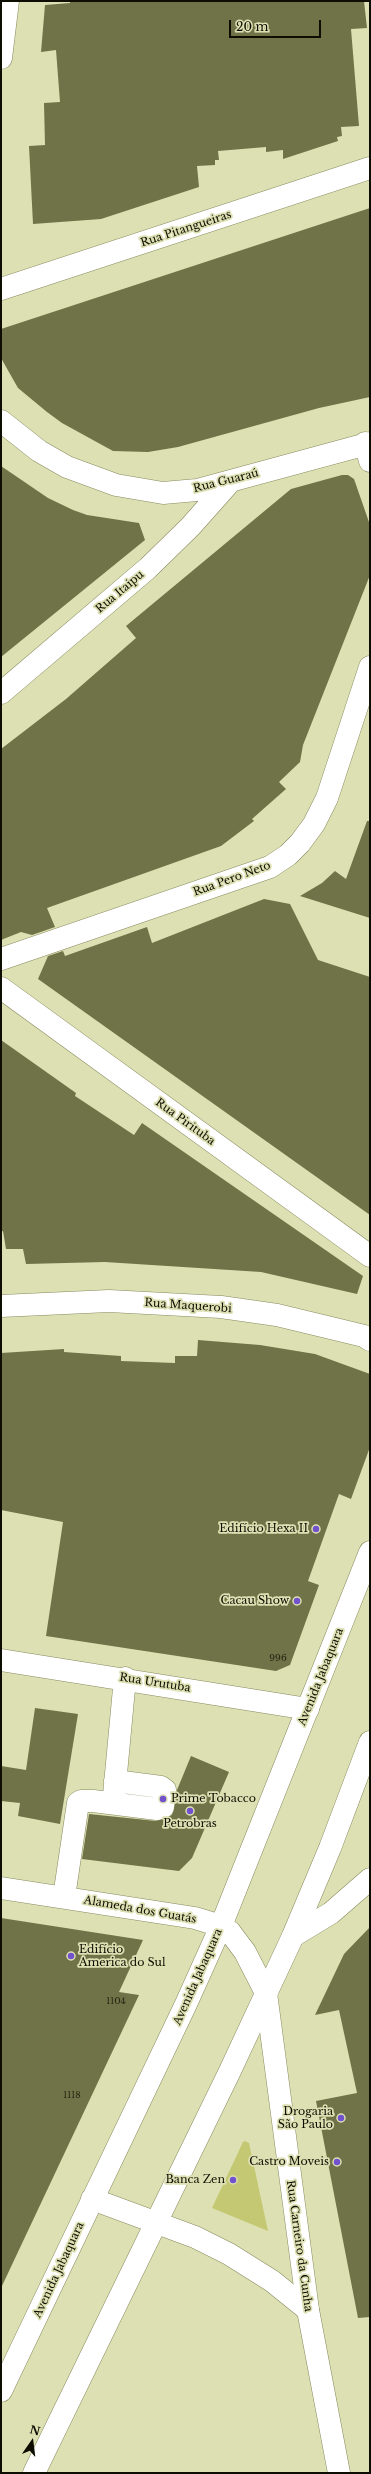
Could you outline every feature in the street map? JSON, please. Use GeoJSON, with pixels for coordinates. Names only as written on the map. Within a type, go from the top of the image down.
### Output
{"type":"FeatureCollection","features":[{"type":"Feature","properties":{"kind":"street"},"geometry":{"type":"LineString","coordinates":[[1,58],[8,1]]}},
{"type":"Feature","properties":{"kind":"street","name":"Rua Pitangueiras"},"geometry":{"type":"LineString","coordinates":[[1,289],[370,168]]}},
{"type":"Feature","properties":{"kind":"street","name":"Rua Guaraú"},"geometry":{"type":"LineString","coordinates":[[1,421],[39,450],[67,467],[116,485],[163,493],[197,490],[368,449]]}},
{"type":"Feature","properties":{"kind":"street","name":"Rua Itaipu"},"geometry":{"type":"LineString","coordinates":[[1,693],[148,568],[190,527],[230,482]]}},
{"type":"Feature","properties":{"kind":"street","name":"Rua Pero Neto"},"geometry":{"type":"LineString","coordinates":[[1,959],[270,867],[288,855],[300,843],[314,824],[327,798],[370,667]]}},
{"type":"Feature","properties":{"kind":"street","name":"Rua Pirituba"},"geometry":{"type":"LineString","coordinates":[[1,988],[370,1256]]}},
{"type":"Feature","properties":{"kind":"street","name":"Rua Maquerobi"},"geometry":{"type":"LineString","coordinates":[[1,1306],[109,1302],[222,1307],[277,1315],[368,1333]]}},
{"type":"Feature","properties":{"kind":"street","name":"Avenida Jabaquara"},"geometry":{"type":"LineString","coordinates":[[1,2391],[221,1926],[370,1552]]}},
{"type":"Feature","properties":{"kind":"street","name":"Rua Urutuba"},"geometry":{"type":"LineString","coordinates":[[1,1660],[125,1678],[308,1709]]}},
{"type":"Feature","properties":{"kind":"street"},"geometry":{"type":"LineString","coordinates":[[113,1803],[125,1678]]}},
{"type":"Feature","properties":{"kind":"street"},"geometry":{"type":"LineString","coordinates":[[34,2473],[157,2222],[293,1936],[330,1848],[370,1742]]}},
{"type":"Feature","properties":{"kind":"street"},"geometry":{"type":"LineString","coordinates":[[64,1897],[78,1803],[81,1801],[113,1803],[158,1809],[163,1807],[165,1790],[161,1787],[115,1781]]}},
{"type":"Feature","properties":{"kind":"street"},"geometry":{"type":"LineString","coordinates":[[293,1936],[331,1913],[370,1879]]}},
{"type":"Feature","properties":{"kind":"street","name":"Alameda dos Guatás"},"geometry":{"type":"LineString","coordinates":[[1,1888],[195,1918],[221,1926],[237,1939],[266,1993]]}},
{"type":"Feature","properties":{"kind":"street","name":"Rua Carneiro da Cunha"},"geometry":{"type":"LineString","coordinates":[[266,1993],[308,2310],[339,2473]]}},
{"type":"Feature","properties":{"kind":"street"},"geometry":{"type":"LineString","coordinates":[[92,2200],[157,2222],[229,2254],[272,2281],[308,2310]]}},
{"type":"Feature","properties":{"kind":"green space"},"geometry":{"type":"Polygon","coordinates":[[[245,2141],[249,2143],[268,2231],[212,2208],[243,2142],[245,2141]]]}},
{"type":"Feature","properties":{"kind":"building"},"geometry":{"type":"Polygon","coordinates":[[[70,1],[364,1],[367,28],[351,29],[359,126],[341,127],[342,136],[337,137],[338,141],[283,159],[283,150],[266,152],[266,147],[218,151],[219,160],[215,160],[215,165],[197,166],[199,187],[101,219],[33,224],[29,146],[45,145],[44,103],[60,102],[56,50],[41,52],[45,5],[70,3],[70,1]]]}},
{"type":"Feature","properties":{"kind":"building"},"geometry":{"type":"Polygon","coordinates":[[[370,208],[370,397],[319,408],[178,447],[148,452],[113,451],[62,423],[18,388],[1,358],[1,329],[370,208]]]}},
{"type":"Feature","properties":{"kind":"building"},"geometry":{"type":"Polygon","coordinates":[[[1,466],[48,498],[73,510],[87,515],[139,523],[145,540],[1,657],[1,466]]]}},
{"type":"Feature","properties":{"kind":"building"},"geometry":{"type":"Polygon","coordinates":[[[342,475],[348,475],[354,479],[370,525],[370,575],[303,745],[300,762],[279,782],[286,789],[252,819],[254,821],[221,846],[47,908],[55,927],[32,935],[21,932],[1,940],[1,749],[66,699],[136,638],[126,626],[291,489],[342,475]]]}},
{"type":"Feature","properties":{"kind":"building"},"geometry":{"type":"Polygon","coordinates":[[[367,821],[370,821],[370,918],[300,896],[322,883],[335,871],[346,879],[367,821]]]}},
{"type":"Feature","properties":{"kind":"building"},"geometry":{"type":"Polygon","coordinates":[[[264,899],[290,904],[318,960],[370,977],[370,1215],[38,979],[48,956],[63,951],[65,956],[147,927],[152,943],[264,899]]]}},
{"type":"Feature","properties":{"kind":"building"},"geometry":{"type":"Polygon","coordinates":[[[1,1040],[76,1093],[75,1096],[134,1135],[142,1123],[363,1276],[357,1294],[261,1272],[105,1262],[26,1264],[23,1249],[6,1249],[3,1231],[1,1232],[1,1040]]]}},
{"type":"Feature","properties":{"kind":"building"},"geometry":{"type":"Polygon","coordinates":[[[198,1340],[260,1345],[315,1354],[370,1374],[370,1447],[351,1499],[339,1494],[308,1581],[319,1585],[290,1665],[276,1671],[46,1636],[63,1522],[1,1510],[1,1353],[64,1349],[64,1352],[121,1356],[121,1361],[175,1363],[175,1356],[197,1356],[198,1340]]]}},
{"type":"Feature","properties":{"kind":"building"},"geometry":{"type":"Polygon","coordinates":[[[35,1708],[78,1714],[60,1824],[18,1816],[20,1803],[1,1801],[1,1766],[26,1770],[35,1708]]]}},
{"type":"Feature","properties":{"kind":"building","name":"Petrobras"},"geometry":{"type":"Polygon","coordinates":[[[191,1756],[229,1772],[192,1858],[179,1871],[82,1859],[89,1814],[156,1821],[172,1815],[177,1790],[191,1756]]]}},
{"type":"Feature","properties":{"kind":"building"},"geometry":{"type":"Polygon","coordinates":[[[1,1918],[143,1940],[119,1992],[139,1995],[1,2288],[1,1918]]]}},
{"type":"Feature","properties":{"kind":"building"},"geometry":{"type":"Polygon","coordinates":[[[370,1927],[370,2317],[358,2318],[316,2101],[357,2093],[339,2010],[315,2015],[344,1954],[370,1927]]]}},
{"type":"Feature","properties":{"kind":"place","name":"Edifício Hexa II"},"geometry":{"type":"Point","coordinates":[316,1529]}},
{"type":"Feature","properties":{"kind":"place","name":"Cacau Show"},"geometry":{"type":"Point","coordinates":[297,1601]}},
{"type":"Feature","properties":{"kind":"place","name":"Prime Tobacco"},"geometry":{"type":"Point","coordinates":[163,1799]}},
{"type":"Feature","properties":{"kind":"place","name":"Petrobras"},"geometry":{"type":"Point","coordinates":[190,1811]}},
{"type":"Feature","properties":{"kind":"place","name":"Edifício America do Sul"},"geometry":{"type":"Point","coordinates":[71,1956]}},
{"type":"Feature","properties":{"kind":"place","name":"Drogaria São Paulo"},"geometry":{"type":"Point","coordinates":[341,2118]}},
{"type":"Feature","properties":{"kind":"place","name":"Castro Moveis"},"geometry":{"type":"Point","coordinates":[337,2162]}},
{"type":"Feature","properties":{"kind":"place","name":"Banca Zen"},"geometry":{"type":"Point","coordinates":[233,2180]}}]}
